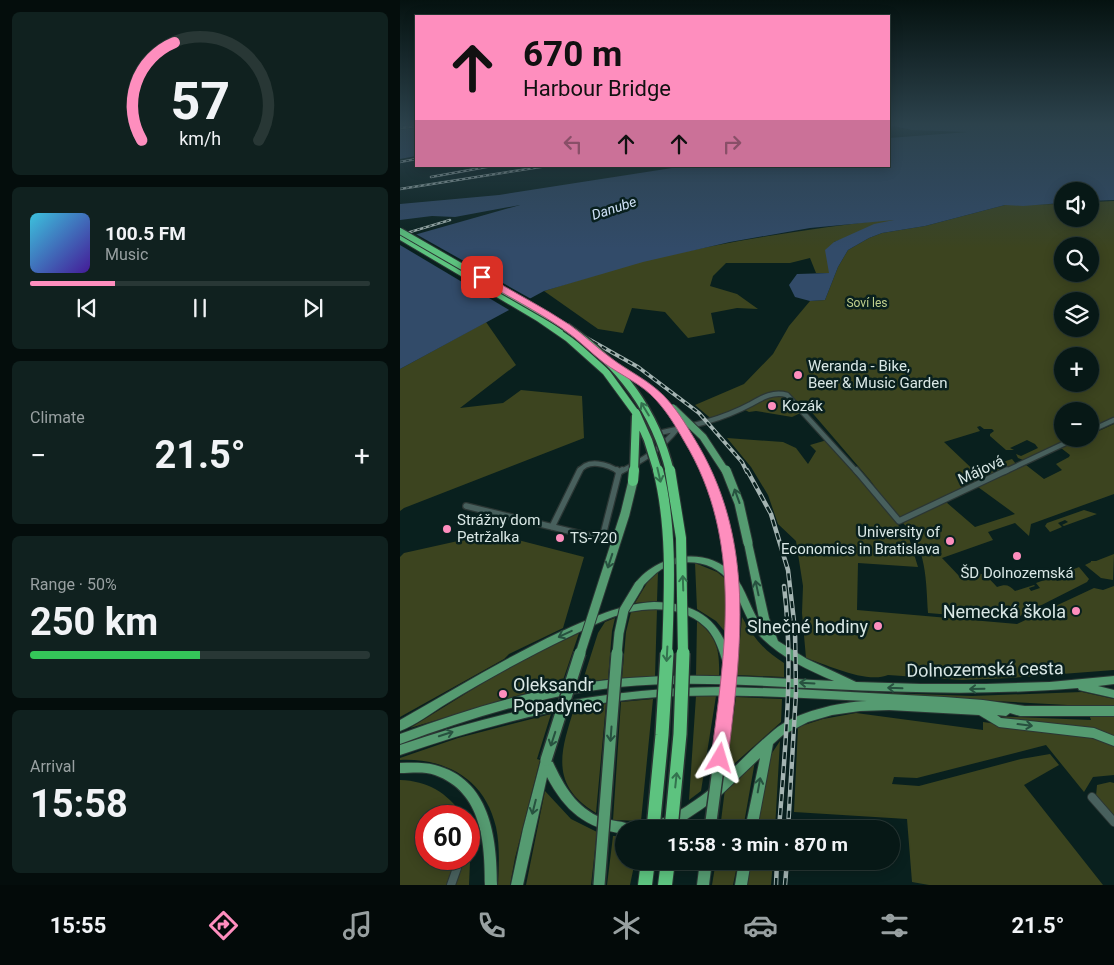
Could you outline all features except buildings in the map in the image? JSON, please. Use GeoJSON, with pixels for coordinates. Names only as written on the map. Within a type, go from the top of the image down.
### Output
{"type":"FeatureCollection","features":[{"type":"Feature","properties":{"kind":"highway"},"geometry":{"type":"LineString","coordinates":[[400,230],[567,327],[609,361],[660,397]]}},
{"type":"Feature","properties":{"kind":"highway"},"geometry":{"type":"LineString","coordinates":[[400,238],[540,319],[581,348],[606,372],[636,413],[650,443],[662,488],[667,547],[668,637],[665,696],[653,820]]}},
{"type":"Feature","properties":{"kind":"highway"},"geometry":{"type":"LineString","coordinates":[[609,361],[628,383],[655,426],[668,463],[678,515],[682,547],[684,636],[680,742],[673,820]]}},
{"type":"Feature","properties":{"kind":"highway"},"geometry":{"type":"LineString","coordinates":[[632,481],[636,457],[636,413]]}},
{"type":"Feature","properties":{"kind":"highway"},"geometry":{"type":"LineString","coordinates":[[645,885],[647,870]]}},
{"type":"Feature","properties":{"kind":"highway"},"geometry":{"type":"LineString","coordinates":[[665,885],[667,870]]}},
{"type":"Feature","properties":{"kind":"main road"},"geometry":{"type":"LineString","coordinates":[[660,397],[692,425],[713,448],[720,459],[739,500],[764,618],[778,646]]}},
{"type":"Feature","properties":{"kind":"main road"},"geometry":{"type":"LineString","coordinates":[[660,397],[682,426],[700,457],[718,501],[725,527],[733,589],[734,617],[731,670],[711,820]]}},
{"type":"Feature","properties":{"kind":"main road"},"geometry":{"type":"LineString","coordinates":[[517,885],[546,760],[625,514],[632,481]]}},
{"type":"Feature","properties":{"kind":"main road"},"geometry":{"type":"LineString","coordinates":[[599,885],[618,633],[624,610],[639,585],[654,570],[673,562],[693,560],[714,565],[727,573],[755,623],[784,653],[856,686]]}},
{"type":"Feature","properties":{"kind":"main road"},"geometry":{"type":"LineString","coordinates":[[400,726],[528,652],[603,618],[645,606],[670,607],[695,615],[714,630],[731,670]]}},
{"type":"Feature","properties":{"kind":"main road","name":"Dolnozemská cesta"},"geometry":{"type":"LineString","coordinates":[[400,739],[450,720],[509,703],[560,691],[598,685],[653,681],[718,680],[972,689],[1066,686],[1114,680]]}},
{"type":"Feature","properties":{"kind":"main road"},"geometry":{"type":"LineString","coordinates":[[1066,686],[1091,688],[1114,694]]}},
{"type":"Feature","properties":{"kind":"main road"},"geometry":{"type":"LineString","coordinates":[[400,750],[452,732],[542,710],[599,700],[675,692],[828,695],[994,705],[1022,710]]}},
{"type":"Feature","properties":{"kind":"main road"},"geometry":{"type":"LineString","coordinates":[[673,820],[703,801],[768,741],[789,725],[823,711],[841,707],[882,706],[979,710],[1114,711]]}},
{"type":"Feature","properties":{"kind":"main road"},"geometry":{"type":"LineString","coordinates":[[979,710],[999,722],[1094,733],[1114,741]]}},
{"type":"Feature","properties":{"kind":"main road"},"geometry":{"type":"LineString","coordinates":[[753,820],[763,758],[768,741]]}},
{"type":"Feature","properties":{"kind":"main road"},"geometry":{"type":"LineString","coordinates":[[546,760],[559,789],[577,810],[595,821],[615,826]]}},
{"type":"Feature","properties":{"kind":"main road"},"geometry":{"type":"LineString","coordinates":[[400,768],[437,771],[451,777],[472,796],[486,822],[489,836],[491,885]]}},
{"type":"Feature","properties":{"kind":"main road"},"geometry":{"type":"LineString","coordinates":[[703,885],[705,870]]}},
{"type":"Feature","properties":{"kind":"main road"},"geometry":{"type":"LineString","coordinates":[[741,885],[744,870]]}},
{"type":"Feature","properties":{"kind":"street","name":"Májová"},"geometry":{"type":"LineString","coordinates":[[677,430],[728,416],[764,396],[778,392],[788,395],[899,521],[1057,447]]}},
{"type":"Feature","properties":{"kind":"street"},"geometry":{"type":"LineString","coordinates":[[1099,427],[1114,420]]}},
{"type":"Feature","properties":{"kind":"street"},"geometry":{"type":"LineString","coordinates":[[659,433],[677,430]]}},
{"type":"Feature","properties":{"kind":"street"},"geometry":{"type":"LineString","coordinates":[[619,472],[644,460],[666,444],[677,430]]}},
{"type":"Feature","properties":{"kind":"street"},"geometry":{"type":"LineString","coordinates":[[552,527],[581,468],[586,464],[594,463],[614,468],[619,472]]}},
{"type":"Feature","properties":{"kind":"street"},"geometry":{"type":"LineString","coordinates":[[466,506],[602,539],[619,472]]}},
{"type":"Feature","properties":{"kind":"street"},"geometry":{"type":"LineString","coordinates":[[1092,797],[1114,822]]}},
{"type":"Feature","properties":{"kind":"street"},"geometry":{"type":"LineString","coordinates":[[450,885],[456,870]]}},
{"type":"Feature","properties":{"kind":"green space","name":"Soví les"},"geometry":{"type":"Polygon","coordinates":[[[1114,201],[1114,417],[1099,424],[1099,402],[1054,402],[1054,445],[1023,460],[1018,458],[1016,454],[1021,456],[1038,448],[1035,444],[1027,440],[1010,448],[1014,450],[1006,450],[990,436],[994,431],[992,429],[984,429],[980,426],[977,427],[980,431],[944,442],[984,480],[903,517],[897,517],[870,480],[809,409],[792,417],[756,411],[749,412],[741,408],[731,411],[715,422],[695,405],[744,384],[773,354],[789,326],[810,301],[825,300],[838,267],[848,250],[882,233],[925,226],[1005,205],[1054,204],[1054,227],[1099,227],[1099,202],[1114,201]]]}},
{"type":"Feature","properties":{"kind":"green space"},"geometry":{"type":"Polygon","coordinates":[[[892,219],[895,221],[834,242],[829,273],[816,273],[810,258],[790,263],[726,263],[713,276],[710,286],[737,294],[758,309],[737,308],[711,313],[715,333],[688,338],[665,312],[632,308],[623,333],[598,329],[544,291],[643,261],[705,247],[798,231],[892,219]]]}},
{"type":"Feature","properties":{"kind":"green space"},"geometry":{"type":"Polygon","coordinates":[[[486,322],[516,365],[460,408],[503,403],[521,390],[582,396],[584,438],[400,511],[400,369],[486,322]]]}},
{"type":"Feature","properties":{"kind":"green space"},"geometry":{"type":"Polygon","coordinates":[[[1114,424],[1114,494],[1031,524],[1029,536],[1015,523],[988,532],[993,540],[942,558],[961,578],[973,574],[981,574],[985,575],[997,587],[1007,586],[1015,591],[1034,585],[1029,588],[1031,591],[1040,588],[1036,583],[1053,577],[1057,581],[1070,576],[1067,572],[1079,567],[1089,579],[1087,582],[1012,620],[928,613],[926,577],[921,554],[911,532],[903,523],[946,502],[975,527],[1015,514],[978,487],[1026,465],[1044,479],[1062,470],[1056,464],[1070,455],[1061,448],[1099,447],[1099,431],[1114,424]]]}},
{"type":"Feature","properties":{"kind":"green space"},"geometry":{"type":"Polygon","coordinates":[[[727,438],[783,442],[796,448],[808,464],[816,451],[810,445],[827,440],[909,538],[918,567],[858,563],[857,610],[1017,624],[1094,588],[1103,590],[1114,586],[1114,670],[962,680],[888,675],[869,677],[847,672],[806,658],[802,613],[803,586],[796,541],[778,524],[768,495],[751,467],[727,438]]]}},
{"type":"Feature","properties":{"kind":"green space"},"geometry":{"type":"Polygon","coordinates":[[[1012,459],[1016,464],[987,479],[977,470],[1012,459]]]}},
{"type":"Feature","properties":{"kind":"green space"},"geometry":{"type":"Polygon","coordinates":[[[1084,510],[1097,514],[1064,526],[1062,525],[1068,522],[1065,520],[1058,523],[1062,527],[1050,532],[1045,526],[1047,523],[1084,510]]]}},
{"type":"Feature","properties":{"kind":"green space"},"geometry":{"type":"Polygon","coordinates":[[[476,537],[518,540],[584,557],[563,628],[509,654],[504,659],[400,717],[400,557],[404,553],[476,537]]]}},
{"type":"Feature","properties":{"kind":"green space"},"geometry":{"type":"Polygon","coordinates":[[[1114,554],[1113,580],[1101,578],[1085,565],[1091,561],[1114,554]]]}},
{"type":"Feature","properties":{"kind":"green space"},"geometry":{"type":"Polygon","coordinates":[[[695,563],[717,572],[727,580],[727,634],[716,621],[697,609],[695,563]]]}},
{"type":"Feature","properties":{"kind":"green space"},"geometry":{"type":"Polygon","coordinates":[[[658,572],[657,601],[635,603],[650,578],[658,572]]]}},
{"type":"Feature","properties":{"kind":"green space"},"geometry":{"type":"Polygon","coordinates":[[[657,609],[655,677],[622,678],[626,632],[631,612],[657,609]]]}},
{"type":"Feature","properties":{"kind":"green space"},"geometry":{"type":"Polygon","coordinates":[[[742,617],[760,643],[784,663],[784,677],[737,675],[742,617]]]}},
{"type":"Feature","properties":{"kind":"green space"},"geometry":{"type":"Polygon","coordinates":[[[615,618],[608,679],[582,683],[598,633],[605,622],[615,618]]]}},
{"type":"Feature","properties":{"kind":"green space"},"geometry":{"type":"Polygon","coordinates":[[[697,621],[709,633],[716,645],[719,659],[719,676],[696,676],[697,621]]]}},
{"type":"Feature","properties":{"kind":"green space"},"geometry":{"type":"Polygon","coordinates":[[[579,633],[561,686],[523,694],[410,728],[512,665],[579,633]]]}},
{"type":"Feature","properties":{"kind":"green space"},"geometry":{"type":"Polygon","coordinates":[[[857,692],[972,696],[1082,692],[1114,699],[1114,738],[1089,729],[991,716],[1091,720],[1086,706],[857,692]]]}},
{"type":"Feature","properties":{"kind":"green space"},"geometry":{"type":"Polygon","coordinates":[[[696,696],[716,696],[701,791],[689,800],[696,696]]]}},
{"type":"Feature","properties":{"kind":"green space"},"geometry":{"type":"Polygon","coordinates":[[[736,697],[782,699],[781,722],[726,771],[736,697]]]}},
{"type":"Feature","properties":{"kind":"green space"},"geometry":{"type":"Polygon","coordinates":[[[653,699],[641,820],[613,820],[621,702],[653,699]]]}},
{"type":"Feature","properties":{"kind":"green space"},"geometry":{"type":"Polygon","coordinates":[[[606,704],[596,813],[581,802],[571,791],[562,767],[563,754],[574,709],[606,704]]]}},
{"type":"Feature","properties":{"kind":"green space"},"geometry":{"type":"Polygon","coordinates":[[[856,713],[983,730],[983,722],[1093,737],[1114,745],[1114,775],[1093,777],[1084,792],[1046,745],[917,778],[894,777],[892,784],[919,786],[1021,759],[1050,754],[1059,765],[1024,785],[1103,885],[929,885],[912,882],[907,819],[794,812],[798,727],[823,719],[856,713]]]}},
{"type":"Feature","properties":{"kind":"green space"},"geometry":{"type":"Polygon","coordinates":[[[551,714],[537,759],[540,760],[510,885],[498,885],[499,856],[496,827],[491,810],[483,796],[473,784],[448,768],[417,760],[400,760],[400,758],[458,738],[551,714]]]}},
{"type":"Feature","properties":{"kind":"green space"},"geometry":{"type":"Polygon","coordinates":[[[780,741],[776,820],[758,820],[768,759],[780,741]]]}},
{"type":"Feature","properties":{"kind":"green space"},"geometry":{"type":"Polygon","coordinates":[[[755,761],[745,820],[721,820],[725,789],[755,761]]]}},
{"type":"Feature","properties":{"kind":"green space"},"geometry":{"type":"Polygon","coordinates":[[[400,780],[428,785],[443,794],[455,805],[415,805],[415,870],[470,870],[469,885],[400,885],[400,780]]]}},
{"type":"Feature","properties":{"kind":"green space"},"geometry":{"type":"Polygon","coordinates":[[[1114,783],[1114,817],[1096,796],[1097,785],[1114,783]]]}},
{"type":"Feature","properties":{"kind":"green space"},"geometry":{"type":"Polygon","coordinates":[[[545,791],[571,819],[597,832],[591,885],[526,885],[545,791]]]}},
{"type":"Feature","properties":{"kind":"green space"},"geometry":{"type":"Polygon","coordinates":[[[613,836],[615,836],[615,870],[633,870],[630,885],[607,885],[613,836]]]}},
{"type":"Feature","properties":{"kind":"green space"},"geometry":{"type":"Polygon","coordinates":[[[714,870],[736,870],[733,885],[712,885],[714,870]]]}},
{"type":"Feature","properties":{"kind":"green space"},"geometry":{"type":"Polygon","coordinates":[[[750,870],[772,870],[771,885],[747,885],[750,870]]]}},
{"type":"Feature","properties":{"kind":"water","name":"Danube"},"geometry":{"type":"Polygon","coordinates":[[[1114,166],[1114,200],[1099,201],[1099,182],[1054,182],[1054,204],[1023,206],[1005,205],[925,226],[882,233],[869,238],[848,250],[838,267],[825,300],[810,301],[795,297],[789,285],[797,274],[829,273],[825,250],[834,242],[874,224],[894,220],[810,228],[730,242],[643,262],[544,291],[400,369],[400,239],[520,205],[455,217],[432,216],[400,220],[400,204],[499,195],[679,167],[1114,166]]]}},
{"type":"Feature","properties":{"kind":"pier"},"geometry":{"type":"Polygon","coordinates":[[[414,233],[533,300],[511,311],[400,245],[400,237],[414,233]]]}},
{"type":"Feature","properties":{"kind":"railway"},"geometry":{"type":"LineString","coordinates":[[431,177],[486,167]]}},
{"type":"Feature","properties":{"kind":"railway"},"geometry":{"type":"LineString","coordinates":[[400,189],[541,167]]}},
{"type":"Feature","properties":{"kind":"railway"},"geometry":{"type":"LineString","coordinates":[[403,234],[450,220]]}},
{"type":"Feature","properties":{"kind":"railway"},"geometry":{"type":"LineString","coordinates":[[403,234],[569,328]]}},
{"type":"Feature","properties":{"kind":"railway"},"geometry":{"type":"LineString","coordinates":[[567,327],[638,367],[699,413],[742,462],[747,472]]}},
{"type":"Feature","properties":{"kind":"railway"},"geometry":{"type":"LineString","coordinates":[[747,470],[771,514],[788,570],[795,630],[796,692],[789,820]]}},
{"type":"Feature","properties":{"kind":"railway"},"geometry":{"type":"LineString","coordinates":[[780,820],[786,738],[788,677],[787,616],[784,586]]}},
{"type":"Feature","properties":{"kind":"railway"},"geometry":{"type":"LineString","coordinates":[[776,885],[777,870]]}},
{"type":"Feature","properties":{"kind":"railway"},"geometry":{"type":"LineString","coordinates":[[785,885],[786,870]]}},
{"type":"Feature","properties":{"kind":"place","name":"Weranda - Bike, Beer & Music Garden"},"geometry":{"type":"Point","coordinates":[798,375]}},
{"type":"Feature","properties":{"kind":"place","name":"Kozák"},"geometry":{"type":"Point","coordinates":[772,406]}},
{"type":"Feature","properties":{"kind":"place","name":"Strážny dom Petržalka"},"geometry":{"type":"Point","coordinates":[447,529]}},
{"type":"Feature","properties":{"kind":"place","name":"TS-720"},"geometry":{"type":"Point","coordinates":[560,538]}},
{"type":"Feature","properties":{"kind":"place","name":"University of Economics in Bratislava"},"geometry":{"type":"Point","coordinates":[950,541]}},
{"type":"Feature","properties":{"kind":"place","name":"ŠD Dolnozemská"},"geometry":{"type":"Point","coordinates":[1017,556]}},
{"type":"Feature","properties":{"kind":"place","name":"Nemecká škola"},"geometry":{"type":"Point","coordinates":[1076,611]}},
{"type":"Feature","properties":{"kind":"place","name":"Slnečné hodiny"},"geometry":{"type":"Point","coordinates":[878,626]}},
{"type":"Feature","properties":{"kind":"place","name":"Oleksandr Popadynec"},"geometry":{"type":"Point","coordinates":[503,694]}},
{"type":"Feature","properties":{"kind":"route"},"geometry":{"type":"LineString","coordinates":[[482,277],[567,327],[609,361],[660,397],[682,426],[700,457],[718,501],[725,527],[733,589],[734,617],[731,670],[720,758]]}}]}
